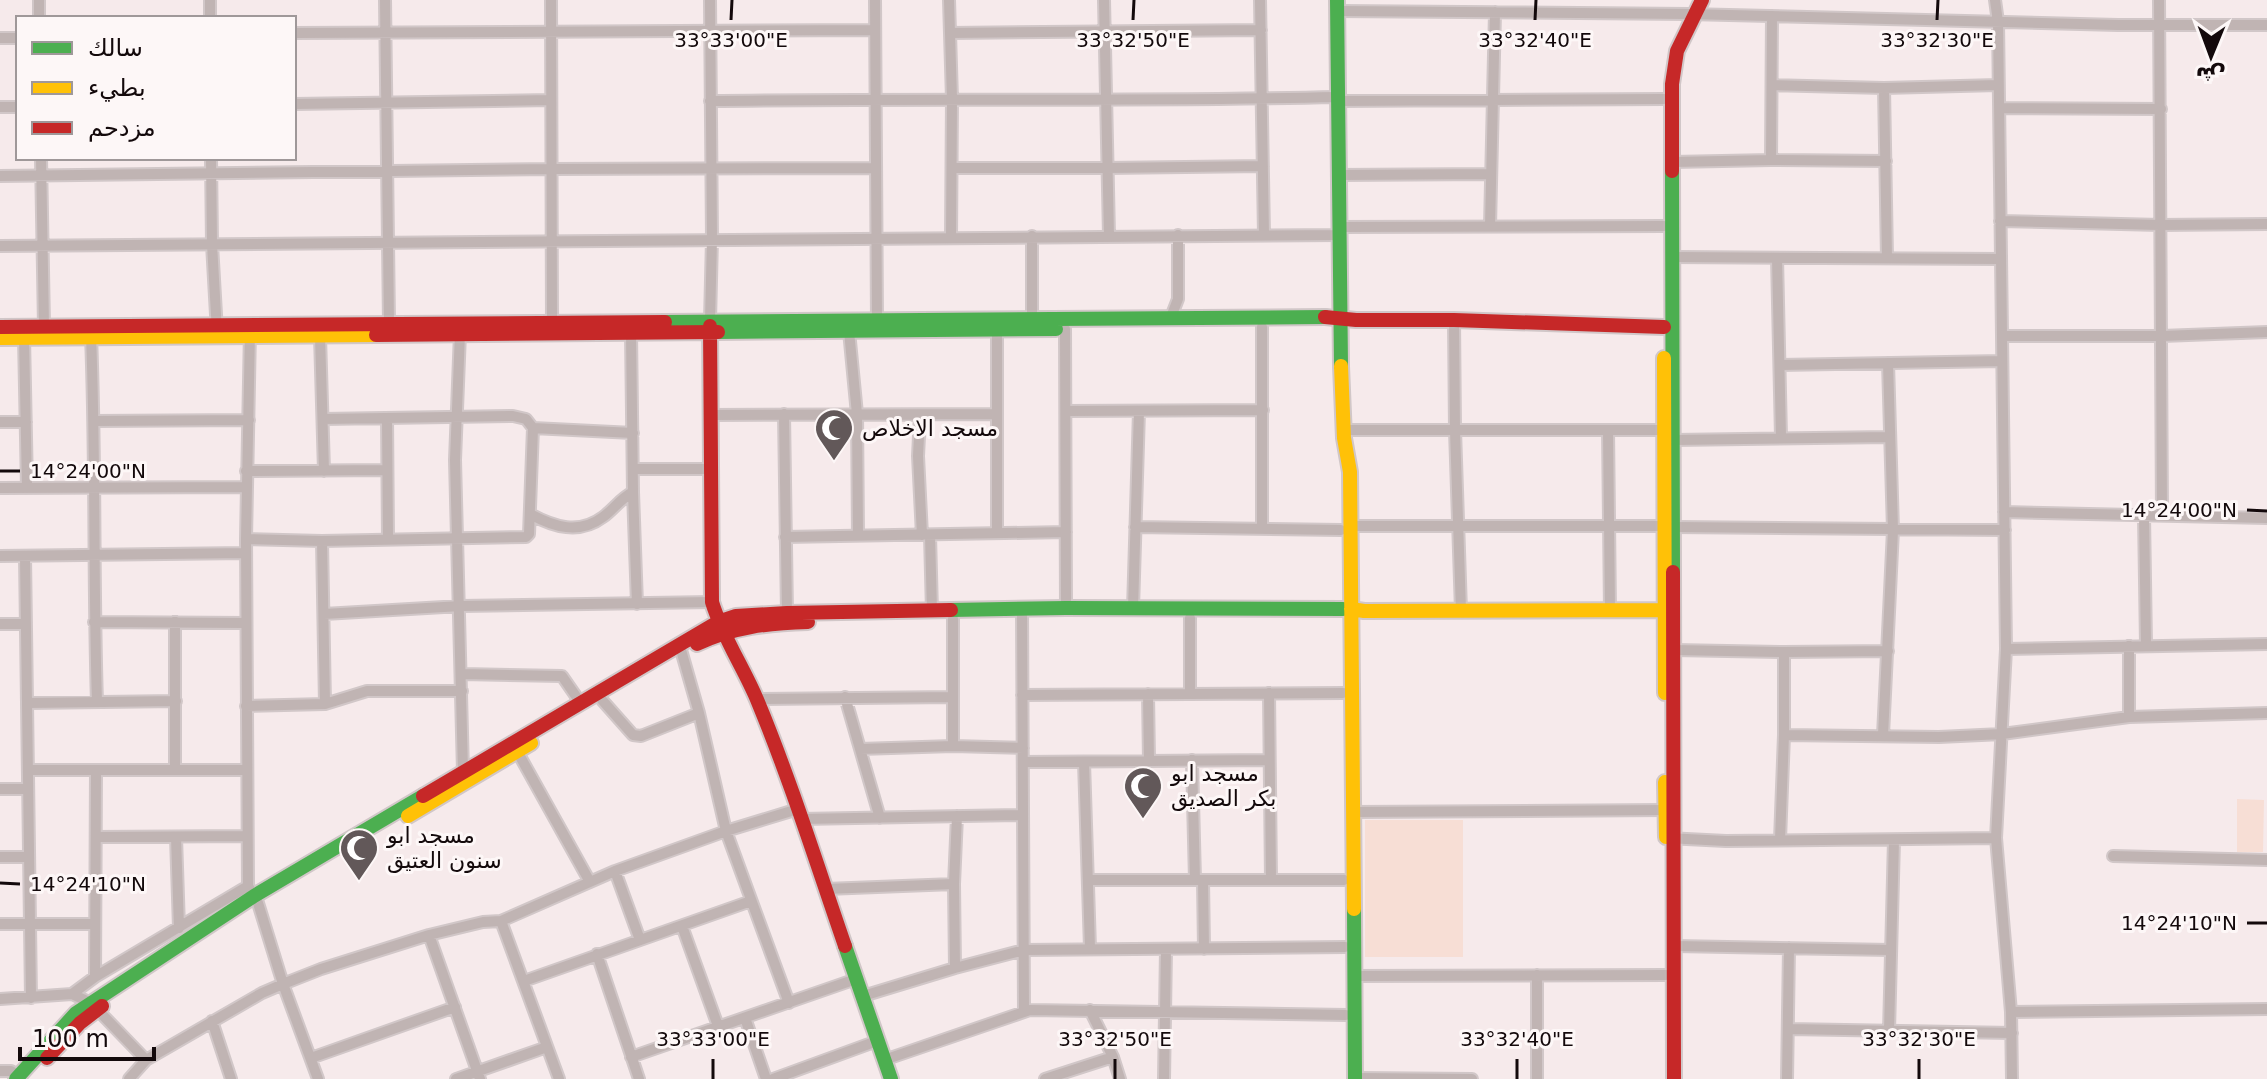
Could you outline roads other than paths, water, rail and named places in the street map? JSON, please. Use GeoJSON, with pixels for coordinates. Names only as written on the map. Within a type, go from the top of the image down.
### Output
{"type":"FeatureCollection","features":[{"type":"Feature","properties":{"kind":"street"},"geometry":{"type":"LineString","coordinates":[[385,0],[389,323]]}},
{"type":"Feature","properties":{"kind":"street"},"geometry":{"type":"LineString","coordinates":[[551,0],[552,322]]}},
{"type":"Feature","properties":{"kind":"street"},"geometry":{"type":"LineString","coordinates":[[710,0],[712,602],[757,699],[891,1079]]}},
{"type":"Feature","properties":{"kind":"street"},"geometry":{"type":"LineString","coordinates":[[875,0],[877,321]]}},
{"type":"Feature","properties":{"kind":"street"},"geometry":{"type":"LineString","coordinates":[[949,0],[951,238]]}},
{"type":"Feature","properties":{"kind":"street"},"geometry":{"type":"LineString","coordinates":[[1104,0],[1109,236]]}},
{"type":"Feature","properties":{"kind":"street"},"geometry":{"type":"LineString","coordinates":[[1260,0],[1264,235]]}},
{"type":"Feature","properties":{"kind":"street"},"geometry":{"type":"LineString","coordinates":[[1442,12],[1454,0]]}},
{"type":"Feature","properties":{"kind":"street"},"geometry":{"type":"LineString","coordinates":[[1669,435],[1664,327],[1664,99],[1668,57],[1674,39],[1702,0]]}},
{"type":"Feature","properties":{"kind":"street"},"geometry":{"type":"LineString","coordinates":[[1995,0],[1998,22],[2006,649],[1996,838],[2011,1012],[2012,1079]]}},
{"type":"Feature","properties":{"kind":"street"},"geometry":{"type":"LineString","coordinates":[[2159,0],[2162,515]]}},
{"type":"Feature","properties":{"kind":"street"},"geometry":{"type":"LineString","coordinates":[[1353,1079],[1354,812],[1346,528],[1350,472],[1344,434],[1339,321],[1337,5],[1442,12],[1693,10],[1772,16],[1998,22],[2267,25]]}},
{"type":"Feature","properties":{"kind":"street"},"geometry":{"type":"LineString","coordinates":[[1665,1079],[1674,650],[1669,435],[1674,61],[1693,10]]}},
{"type":"Feature","properties":{"kind":"street"},"geometry":{"type":"LineString","coordinates":[[1490,226],[1495,12]]}},
{"type":"Feature","properties":{"kind":"street"},"geometry":{"type":"LineString","coordinates":[[1771,160],[1772,16]]}},
{"type":"Feature","properties":{"kind":"street"},"geometry":{"type":"LineString","coordinates":[[296,33],[875,30]]}},
{"type":"Feature","properties":{"kind":"street"},"geometry":{"type":"LineString","coordinates":[[950,33],[1261,30]]}},
{"type":"Feature","properties":{"kind":"street"},"geometry":{"type":"LineString","coordinates":[[1772,85],[1884,88],[1998,85]]}},
{"type":"Feature","properties":{"kind":"street"},"geometry":{"type":"LineString","coordinates":[[1884,88],[1887,258]]}},
{"type":"Feature","properties":{"kind":"street"},"geometry":{"type":"LineString","coordinates":[[710,101],[1664,99]]}},
{"type":"Feature","properties":{"kind":"street"},"geometry":{"type":"LineString","coordinates":[[296,104],[551,100]]}},
{"type":"Feature","properties":{"kind":"street"},"geometry":{"type":"LineString","coordinates":[[1999,108],[2161,109]]}},
{"type":"Feature","properties":{"kind":"street"},"geometry":{"type":"LineString","coordinates":[[41,160],[44,326]]}},
{"type":"Feature","properties":{"kind":"street"},"geometry":{"type":"LineString","coordinates":[[211,160],[216,330]]}},
{"type":"Feature","properties":{"kind":"street"},"geometry":{"type":"LineString","coordinates":[[1673,162],[1886,161]]}},
{"type":"Feature","properties":{"kind":"street"},"geometry":{"type":"LineString","coordinates":[[952,168],[1263,166]]}},
{"type":"Feature","properties":{"kind":"street"},"geometry":{"type":"LineString","coordinates":[[0,176],[876,168]]}},
{"type":"Feature","properties":{"kind":"street"},"geometry":{"type":"LineString","coordinates":[[1338,175],[1491,174]]}},
{"type":"Feature","properties":{"kind":"street"},"geometry":{"type":"LineString","coordinates":[[2000,221],[2267,224]]}},
{"type":"Feature","properties":{"kind":"street"},"geometry":{"type":"LineString","coordinates":[[0,246],[1264,235],[1490,226],[1664,226]]}},
{"type":"Feature","properties":{"kind":"street"},"geometry":{"type":"LineString","coordinates":[[1171,317],[1178,299],[1178,235]]}},
{"type":"Feature","properties":{"kind":"street"},"geometry":{"type":"LineString","coordinates":[[1032,236],[1032,319]]}},
{"type":"Feature","properties":{"kind":"street"},"geometry":{"type":"LineString","coordinates":[[1673,257],[2001,259]]}},
{"type":"Feature","properties":{"kind":"street"},"geometry":{"type":"LineString","coordinates":[[1777,258],[1781,437]]}},
{"type":"Feature","properties":{"kind":"street"},"geometry":{"type":"LineString","coordinates":[[0,327],[250,330],[389,323],[552,322],[849,331],[997,330],[1065,329],[1081,323],[1171,317],[1246,322],[1262,327],[1356,320],[1454,320],[1664,327]]}},
{"type":"Feature","properties":{"kind":"street"},"geometry":{"type":"LineString","coordinates":[[1454,320],[1461,611]]}},
{"type":"Feature","properties":{"kind":"street"},"geometry":{"type":"LineString","coordinates":[[250,330],[320,336],[631,333],[877,321],[1339,321]]}},
{"type":"Feature","properties":{"kind":"street"},"geometry":{"type":"LineString","coordinates":[[1262,327],[1262,528]]}},
{"type":"Feature","properties":{"kind":"street"},"geometry":{"type":"LineString","coordinates":[[1065,329],[1066,608]]}},
{"type":"Feature","properties":{"kind":"street"},"geometry":{"type":"LineString","coordinates":[[0,338],[216,330]]}},
{"type":"Feature","properties":{"kind":"street"},"geometry":{"type":"LineString","coordinates":[[250,330],[246,471],[247,836],[253,895],[318,1079]]}},
{"type":"Feature","properties":{"kind":"street"},"geometry":{"type":"LineString","coordinates":[[997,330],[997,533]]}},
{"type":"Feature","properties":{"kind":"street"},"geometry":{"type":"LineString","coordinates":[[849,331],[857,414],[858,536]]}},
{"type":"Feature","properties":{"kind":"street"},"geometry":{"type":"LineString","coordinates":[[2002,336],[2162,336],[2267,332]]}},
{"type":"Feature","properties":{"kind":"street"},"geometry":{"type":"LineString","coordinates":[[460,333],[455,460],[463,772]]}},
{"type":"Feature","properties":{"kind":"street"},"geometry":{"type":"LineString","coordinates":[[631,333],[637,604]]}},
{"type":"Feature","properties":{"kind":"street"},"geometry":{"type":"LineString","coordinates":[[91,336],[97,702]]}},
{"type":"Feature","properties":{"kind":"street"},"geometry":{"type":"LineString","coordinates":[[320,336],[324,471]]}},
{"type":"Feature","properties":{"kind":"street"},"geometry":{"type":"LineString","coordinates":[[24,337],[27,488]]}},
{"type":"Feature","properties":{"kind":"street"},"geometry":{"type":"LineString","coordinates":[[1780,365],[2002,361]]}},
{"type":"Feature","properties":{"kind":"street"},"geometry":{"type":"LineString","coordinates":[[1883,735],[1893,530],[1888,363]]}},
{"type":"Feature","properties":{"kind":"street"},"geometry":{"type":"LineString","coordinates":[[1066,411],[1263,410]]}},
{"type":"Feature","properties":{"kind":"street"},"geometry":{"type":"LineString","coordinates":[[1133,609],[1139,411]]}},
{"type":"Feature","properties":{"kind":"street"},"geometry":{"type":"LineString","coordinates":[[784,414],[787,613]]}},
{"type":"Feature","properties":{"kind":"street"},"geometry":{"type":"LineString","coordinates":[[710,415],[997,414]]}},
{"type":"Feature","properties":{"kind":"street"},"geometry":{"type":"LineString","coordinates":[[246,539],[322,541],[526,537],[529,534],[533,428],[526,419],[513,416],[323,419]]}},
{"type":"Feature","properties":{"kind":"street"},"geometry":{"type":"LineString","coordinates":[[920,416],[918,456],[932,612]]}},
{"type":"Feature","properties":{"kind":"street"},"geometry":{"type":"LineString","coordinates":[[387,418],[388,539]]}},
{"type":"Feature","properties":{"kind":"street"},"geometry":{"type":"LineString","coordinates":[[94,421],[249,420]]}},
{"type":"Feature","properties":{"kind":"street"},"geometry":{"type":"LineString","coordinates":[[0,422],[26,422]]}},
{"type":"Feature","properties":{"kind":"street"},"geometry":{"type":"LineString","coordinates":[[533,428],[633,433]]}},
{"type":"Feature","properties":{"kind":"street"},"geometry":{"type":"LineString","coordinates":[[1344,434],[1608,430],[1669,435],[1889,437]]}},
{"type":"Feature","properties":{"kind":"street"},"geometry":{"type":"LineString","coordinates":[[1608,430],[1610,610]]}},
{"type":"Feature","properties":{"kind":"street"},"geometry":{"type":"LineString","coordinates":[[633,469],[710,469]]}},
{"type":"Feature","properties":{"kind":"street"},"geometry":{"type":"LineString","coordinates":[[246,471],[387,470]]}},
{"type":"Feature","properties":{"kind":"street"},"geometry":{"type":"LineString","coordinates":[[0,488],[247,487]]}},
{"type":"Feature","properties":{"kind":"street"},"geometry":{"type":"LineString","coordinates":[[530,514],[558,527],[590,525],[633,492]]}},
{"type":"Feature","properties":{"kind":"street"},"geometry":{"type":"LineString","coordinates":[[2004,512],[2267,518]]}},
{"type":"Feature","properties":{"kind":"street"},"geometry":{"type":"LineString","coordinates":[[2144,515],[2146,645]]}},
{"type":"Feature","properties":{"kind":"street"},"geometry":{"type":"LineString","coordinates":[[1135,527],[1609,526],[2005,530]]}},
{"type":"Feature","properties":{"kind":"street"},"geometry":{"type":"LineString","coordinates":[[1669,527],[1664,610],[1665,810],[1671,838],[1675,946],[1674,1079]]}},
{"type":"Feature","properties":{"kind":"street"},"geometry":{"type":"LineString","coordinates":[[785,537],[1066,532]]}},
{"type":"Feature","properties":{"kind":"street"},"geometry":{"type":"LineString","coordinates":[[322,541],[325,704]]}},
{"type":"Feature","properties":{"kind":"street"},"geometry":{"type":"LineString","coordinates":[[0,556],[246,553]]}},
{"type":"Feature","properties":{"kind":"street"},"geometry":{"type":"LineString","coordinates":[[25,556],[31,998]]}},
{"type":"Feature","properties":{"kind":"street"},"geometry":{"type":"LineString","coordinates":[[324,614],[461,606],[712,602]]}},
{"type":"Feature","properties":{"kind":"street"},"geometry":{"type":"LineString","coordinates":[[721,626],[953,619],[1066,608],[1350,612],[1664,610]]}},
{"type":"Feature","properties":{"kind":"street"},"geometry":{"type":"LineString","coordinates":[[0,1071],[11,1071],[21,1078],[64,1040],[94,1006],[253,895],[580,702],[736,616],[932,612],[1190,618],[1350,612]]}},
{"type":"Feature","properties":{"kind":"street"},"geometry":{"type":"LineString","coordinates":[[1350,612],[1343,693],[1344,880],[1346,1015],[1353,1079]]}},
{"type":"Feature","properties":{"kind":"street"},"geometry":{"type":"LineString","coordinates":[[1023,614],[1024,1011]]}},
{"type":"Feature","properties":{"kind":"street"},"geometry":{"type":"LineString","coordinates":[[1190,618],[1190,693]]}},
{"type":"Feature","properties":{"kind":"street"},"geometry":{"type":"LineString","coordinates":[[953,619],[953,746]]}},
{"type":"Feature","properties":{"kind":"street"},"geometry":{"type":"LineString","coordinates":[[94,622],[246,623]]}},
{"type":"Feature","properties":{"kind":"street"},"geometry":{"type":"LineString","coordinates":[[175,622],[175,770]]}},
{"type":"Feature","properties":{"kind":"street"},"geometry":{"type":"LineString","coordinates":[[0,624],[25,624]]}},
{"type":"Feature","properties":{"kind":"street"},"geometry":{"type":"LineString","coordinates":[[2006,649],[2267,644]]}},
{"type":"Feature","properties":{"kind":"street"},"geometry":{"type":"LineString","coordinates":[[2129,646],[2129,717]]}},
{"type":"Feature","properties":{"kind":"street"},"geometry":{"type":"LineString","coordinates":[[0,999],[72,994],[179,928],[253,895],[517,751],[680,648]]}},
{"type":"Feature","properties":{"kind":"street"},"geometry":{"type":"LineString","coordinates":[[680,648],[699,713],[726,831],[789,1003]]}},
{"type":"Feature","properties":{"kind":"street"},"geometry":{"type":"LineString","coordinates":[[1674,650],[1888,651]]}},
{"type":"Feature","properties":{"kind":"street"},"geometry":{"type":"LineString","coordinates":[[1780,840],[1784,652]]}},
{"type":"Feature","properties":{"kind":"street"},"geometry":{"type":"LineString","coordinates":[[462,674],[562,676],[580,702]]}},
{"type":"Feature","properties":{"kind":"street"},"geometry":{"type":"LineString","coordinates":[[246,706],[325,704],[367,691],[462,691]]}},
{"type":"Feature","properties":{"kind":"street"},"geometry":{"type":"LineString","coordinates":[[1269,693],[1271,880]]}},
{"type":"Feature","properties":{"kind":"street"},"geometry":{"type":"LineString","coordinates":[[1022,695],[1343,693]]}},
{"type":"Feature","properties":{"kind":"street"},"geometry":{"type":"LineString","coordinates":[[1148,694],[1149,761]]}},
{"type":"Feature","properties":{"kind":"street"},"geometry":{"type":"LineString","coordinates":[[845,697],[880,818]]}},
{"type":"Feature","properties":{"kind":"street"},"geometry":{"type":"LineString","coordinates":[[757,699],[953,697]]}},
{"type":"Feature","properties":{"kind":"street"},"geometry":{"type":"LineString","coordinates":[[602,700],[633,735],[641,736],[699,713]]}},
{"type":"Feature","properties":{"kind":"street"},"geometry":{"type":"LineString","coordinates":[[28,703],[176,701]]}},
{"type":"Feature","properties":{"kind":"street"},"geometry":{"type":"LineString","coordinates":[[1784,735],[1939,737],[2002,734],[2129,717],[2267,713]]}},
{"type":"Feature","properties":{"kind":"street"},"geometry":{"type":"LineString","coordinates":[[860,749],[953,746],[1023,748]]}},
{"type":"Feature","properties":{"kind":"street"},"geometry":{"type":"LineString","coordinates":[[517,751],[590,882]]}},
{"type":"Feature","properties":{"kind":"street"},"geometry":{"type":"LineString","coordinates":[[1192,760],[1204,949]]}},
{"type":"Feature","properties":{"kind":"street"},"geometry":{"type":"LineString","coordinates":[[1023,762],[1269,760]]}},
{"type":"Feature","properties":{"kind":"street"},"geometry":{"type":"LineString","coordinates":[[1084,762],[1090,948]]}},
{"type":"Feature","properties":{"kind":"street"},"geometry":{"type":"LineString","coordinates":[[28,770],[246,770]]}},
{"type":"Feature","properties":{"kind":"street"},"geometry":{"type":"LineString","coordinates":[[95,977],[96,770]]}},
{"type":"Feature","properties":{"kind":"street"},"geometry":{"type":"LineString","coordinates":[[0,789],[28,789]]}},
{"type":"Feature","properties":{"kind":"street"},"geometry":{"type":"LineString","coordinates":[[1354,812],[1665,810]]}},
{"type":"Feature","properties":{"kind":"street"},"geometry":{"type":"LineString","coordinates":[[129,1079],[146,1060],[283,984],[429,935],[483,922],[501,921],[615,871],[726,831],[799,814],[880,818],[1023,815]]}},
{"type":"Feature","properties":{"kind":"street"},"geometry":{"type":"LineString","coordinates":[[955,968],[957,816]]}},
{"type":"Feature","properties":{"kind":"street"},"geometry":{"type":"LineString","coordinates":[[96,837],[247,836]]}},
{"type":"Feature","properties":{"kind":"street"},"geometry":{"type":"LineString","coordinates":[[176,837],[179,928]]}},
{"type":"Feature","properties":{"kind":"street"},"geometry":{"type":"LineString","coordinates":[[1671,838],[1726,841],[1996,838]]}},
{"type":"Feature","properties":{"kind":"street"},"geometry":{"type":"LineString","coordinates":[[1889,1031],[1894,840]]}},
{"type":"Feature","properties":{"kind":"street"},"geometry":{"type":"LineString","coordinates":[[2113,856],[2267,860]]}},
{"type":"Feature","properties":{"kind":"street"},"geometry":{"type":"LineString","coordinates":[[0,857],[28,857]]}},
{"type":"Feature","properties":{"kind":"street"},"geometry":{"type":"LineString","coordinates":[[615,871],[640,940]]}},
{"type":"Feature","properties":{"kind":"street"},"geometry":{"type":"LineString","coordinates":[[1089,880],[1344,880]]}},
{"type":"Feature","properties":{"kind":"street"},"geometry":{"type":"LineString","coordinates":[[826,889],[954,884]]}},
{"type":"Feature","properties":{"kind":"street"},"geometry":{"type":"LineString","coordinates":[[524,981],[751,901]]}},
{"type":"Feature","properties":{"kind":"street"},"geometry":{"type":"LineString","coordinates":[[501,921],[559,1079]]}},
{"type":"Feature","properties":{"kind":"street"},"geometry":{"type":"LineString","coordinates":[[0,924],[95,924]]}},
{"type":"Feature","properties":{"kind":"street"},"geometry":{"type":"LineString","coordinates":[[682,926],[718,1026]]}},
{"type":"Feature","properties":{"kind":"street"},"geometry":{"type":"LineString","coordinates":[[429,935],[478,1076]]}},
{"type":"Feature","properties":{"kind":"street"},"geometry":{"type":"LineString","coordinates":[[1675,946],[1891,950]]}},
{"type":"Feature","properties":{"kind":"street"},"geometry":{"type":"LineString","coordinates":[[863,996],[1024,950],[1345,947]]}},
{"type":"Feature","properties":{"kind":"street"},"geometry":{"type":"LineString","coordinates":[[1787,1079],[1789,948]]}},
{"type":"Feature","properties":{"kind":"street"},"geometry":{"type":"LineString","coordinates":[[1164,1079],[1166,949]]}},
{"type":"Feature","properties":{"kind":"street"},"geometry":{"type":"LineString","coordinates":[[597,954],[639,1079]]}},
{"type":"Feature","properties":{"kind":"street"},"geometry":{"type":"LineString","coordinates":[[1537,975],[1537,1079]]}},
{"type":"Feature","properties":{"kind":"street"},"geometry":{"type":"LineString","coordinates":[[1355,976],[1666,975]]}},
{"type":"Feature","properties":{"kind":"street"},"geometry":{"type":"LineString","coordinates":[[631,1057],[856,979]]}},
{"type":"Feature","properties":{"kind":"street"},"geometry":{"type":"LineString","coordinates":[[72,994],[94,1006],[146,1060]]}},
{"type":"Feature","properties":{"kind":"street"},"geometry":{"type":"LineString","coordinates":[[311,1058],[455,1007]]}},
{"type":"Feature","properties":{"kind":"street"},"geometry":{"type":"LineString","coordinates":[[2011,1012],[2267,1009]]}},
{"type":"Feature","properties":{"kind":"street"},"geometry":{"type":"LineString","coordinates":[[1090,1010],[1120,1079]]}},
{"type":"Feature","properties":{"kind":"street"},"geometry":{"type":"LineString","coordinates":[[884,1060],[1024,1011],[1346,1015]]}},
{"type":"Feature","properties":{"kind":"street"},"geometry":{"type":"LineString","coordinates":[[745,1018],[766,1079]]}},
{"type":"Feature","properties":{"kind":"street"},"geometry":{"type":"LineString","coordinates":[[212,1021],[231,1079]]}},
{"type":"Feature","properties":{"kind":"street"},"geometry":{"type":"LineString","coordinates":[[1789,1029],[2012,1033]]}},
{"type":"Feature","properties":{"kind":"street"},"geometry":{"type":"LineString","coordinates":[[773,1079],[877,1041]]}},
{"type":"Feature","properties":{"kind":"street"},"geometry":{"type":"LineString","coordinates":[[456,1079],[478,1076],[547,1047]]}},
{"type":"Feature","properties":{"kind":"street"},"geometry":{"type":"LineString","coordinates":[[1045,1079],[1113,1057]]}},
{"type":"Feature","properties":{"kind":"street"},"geometry":{"type":"LineString","coordinates":[[1353,1079],[1472,1079]]}},
{"type":"Feature","properties":{"kind":"place","name":"مسجد الاخلاص"},"geometry":{"type":"Point","coordinates":[834,462]}},
{"type":"Feature","properties":{"kind":"place","name":"مسجد ابو بكر الصديق"},"geometry":{"type":"Point","coordinates":[1143,820]}},
{"type":"Feature","properties":{"kind":"place","name":"مسجد ابو سنون العتيق"},"geometry":{"type":"Point","coordinates":[359,882]}}]}
